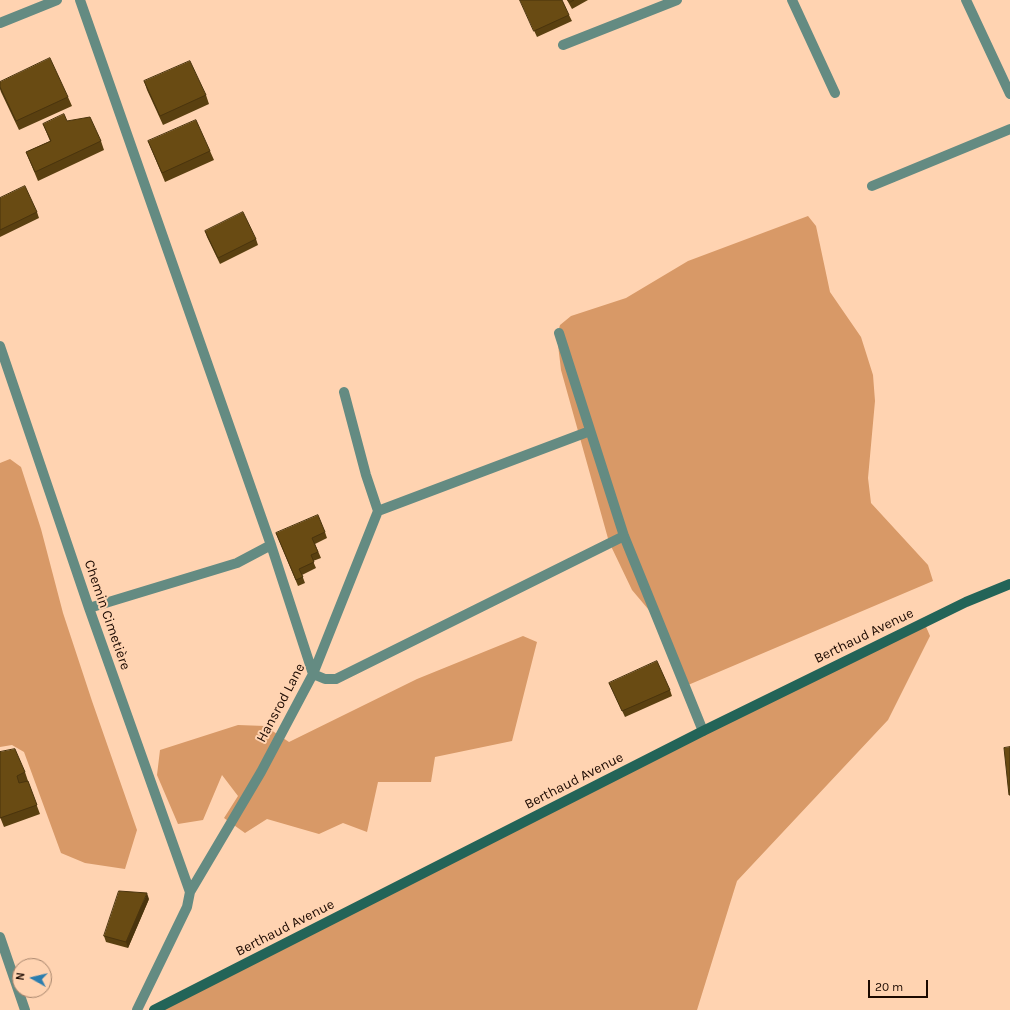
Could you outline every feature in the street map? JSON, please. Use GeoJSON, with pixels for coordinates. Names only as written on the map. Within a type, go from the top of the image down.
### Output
{"type":"FeatureCollection","features":[{"type":"Feature","properties":{"kind":"street"},"geometry":{"type":"LineString","coordinates":[[0,23],[57,0]]}},
{"type":"Feature","properties":{"kind":"street"},"geometry":{"type":"LineString","coordinates":[[80,0],[271,544],[313,674],[325,679],[336,679],[624,536]]}},
{"type":"Feature","properties":{"kind":"street"},"geometry":{"type":"LineString","coordinates":[[563,45],[677,0]]}},
{"type":"Feature","properties":{"kind":"street"},"geometry":{"type":"LineString","coordinates":[[792,0],[835,93]]}},
{"type":"Feature","properties":{"kind":"street"},"geometry":{"type":"LineString","coordinates":[[966,0],[1010,94]]}},
{"type":"Feature","properties":{"kind":"street"},"geometry":{"type":"LineString","coordinates":[[872,186],[1010,129]]}},
{"type":"Feature","properties":{"kind":"street"},"geometry":{"type":"LineString","coordinates":[[559,333],[624,536],[703,731]]}},
{"type":"Feature","properties":{"kind":"street","name":"Chemin Cimetière"},"geometry":{"type":"LineString","coordinates":[[0,346],[89,608],[190,892]]}},
{"type":"Feature","properties":{"kind":"street"},"geometry":{"type":"LineString","coordinates":[[344,392],[366,475],[378,511],[590,431]]}},
{"type":"Feature","properties":{"kind":"street","name":"Hansrod Lane"},"geometry":{"type":"LineString","coordinates":[[137,1010],[187,907],[190,892],[261,772],[313,674],[378,511]]}},
{"type":"Feature","properties":{"kind":"street"},"geometry":{"type":"LineString","coordinates":[[89,608],[237,563],[271,544]]}},
{"type":"Feature","properties":{"kind":"street","name":"Berthaud Avenue"},"geometry":{"type":"LineString","coordinates":[[154,1010],[703,731],[966,602],[1010,584]]}},
{"type":"Feature","properties":{"kind":"street"},"geometry":{"type":"LineString","coordinates":[[0,938],[25,1010]]}},
{"type":"Feature","properties":{"kind":"shaded area"},"geometry":{"type":"Polygon","coordinates":[[[808,216],[816,226],[830,292],[861,337],[873,375],[875,401],[868,478],[871,503],[928,565],[933,581],[681,688],[659,622],[632,590],[609,542],[561,370],[557,336],[560,325],[571,316],[626,298],[688,261],[808,216]]]}},
{"type":"Feature","properties":{"kind":"shaded area"},"geometry":{"type":"Polygon","coordinates":[[[10,459],[21,467],[41,529],[63,613],[137,830],[125,869],[85,863],[61,853],[24,752],[12,745],[0,747],[0,463],[10,459]]]}},
{"type":"Feature","properties":{"kind":"shaded area"},"geometry":{"type":"Polygon","coordinates":[[[924,622],[930,636],[888,720],[737,881],[697,1010],[156,1010],[924,622]]]}},
{"type":"Feature","properties":{"kind":"shaded area"},"geometry":{"type":"Polygon","coordinates":[[[523,636],[537,642],[512,741],[435,757],[431,782],[378,782],[367,832],[343,823],[319,834],[267,819],[245,833],[224,818],[238,796],[222,775],[203,820],[178,824],[157,775],[160,750],[238,725],[265,726],[289,742],[417,679],[523,636]]]}},
{"type":"Feature","properties":{"kind":"building"},"geometry":{"type":"Polygon","coordinates":[[[520,0],[562,0],[569,15],[534,31],[520,0]]]}},
{"type":"Feature","properties":{"kind":"building"},"geometry":{"type":"Polygon","coordinates":[[[50,58],[68,97],[16,121],[0,87],[0,82],[50,58]]]}},
{"type":"Feature","properties":{"kind":"building"},"geometry":{"type":"Polygon","coordinates":[[[190,61],[206,95],[160,116],[144,81],[190,61]]]}},
{"type":"Feature","properties":{"kind":"building"},"geometry":{"type":"Polygon","coordinates":[[[64,114],[67,121],[90,117],[101,141],[35,172],[26,152],[51,141],[43,124],[64,114]]]}},
{"type":"Feature","properties":{"kind":"building"},"geometry":{"type":"Polygon","coordinates":[[[196,120],[210,151],[162,173],[148,141],[196,120]]]}},
{"type":"Feature","properties":{"kind":"building"},"geometry":{"type":"Polygon","coordinates":[[[25,186],[37,212],[0,230],[0,198],[25,186]]]}},
{"type":"Feature","properties":{"kind":"building"},"geometry":{"type":"Polygon","coordinates":[[[243,212],[256,239],[218,258],[205,231],[243,212]]]}},
{"type":"Feature","properties":{"kind":"building"},"geometry":{"type":"Polygon","coordinates":[[[318,515],[325,532],[312,538],[318,552],[311,555],[314,562],[299,569],[303,577],[296,580],[276,533],[318,515]]]}},
{"type":"Feature","properties":{"kind":"building"},"geometry":{"type":"Polygon","coordinates":[[[657,661],[670,690],[622,711],[609,683],[657,661]]]}},
{"type":"Feature","properties":{"kind":"building"},"geometry":{"type":"Polygon","coordinates":[[[1010,747],[1010,795],[1009,795],[1004,748],[1010,747]]]}},
{"type":"Feature","properties":{"kind":"building"},"geometry":{"type":"Polygon","coordinates":[[[15,749],[25,772],[17,776],[19,783],[28,781],[37,805],[0,818],[0,752],[15,749]]]}},
{"type":"Feature","properties":{"kind":"building"},"geometry":{"type":"Polygon","coordinates":[[[119,891],[147,893],[126,942],[104,936],[119,891]]]}}]}
